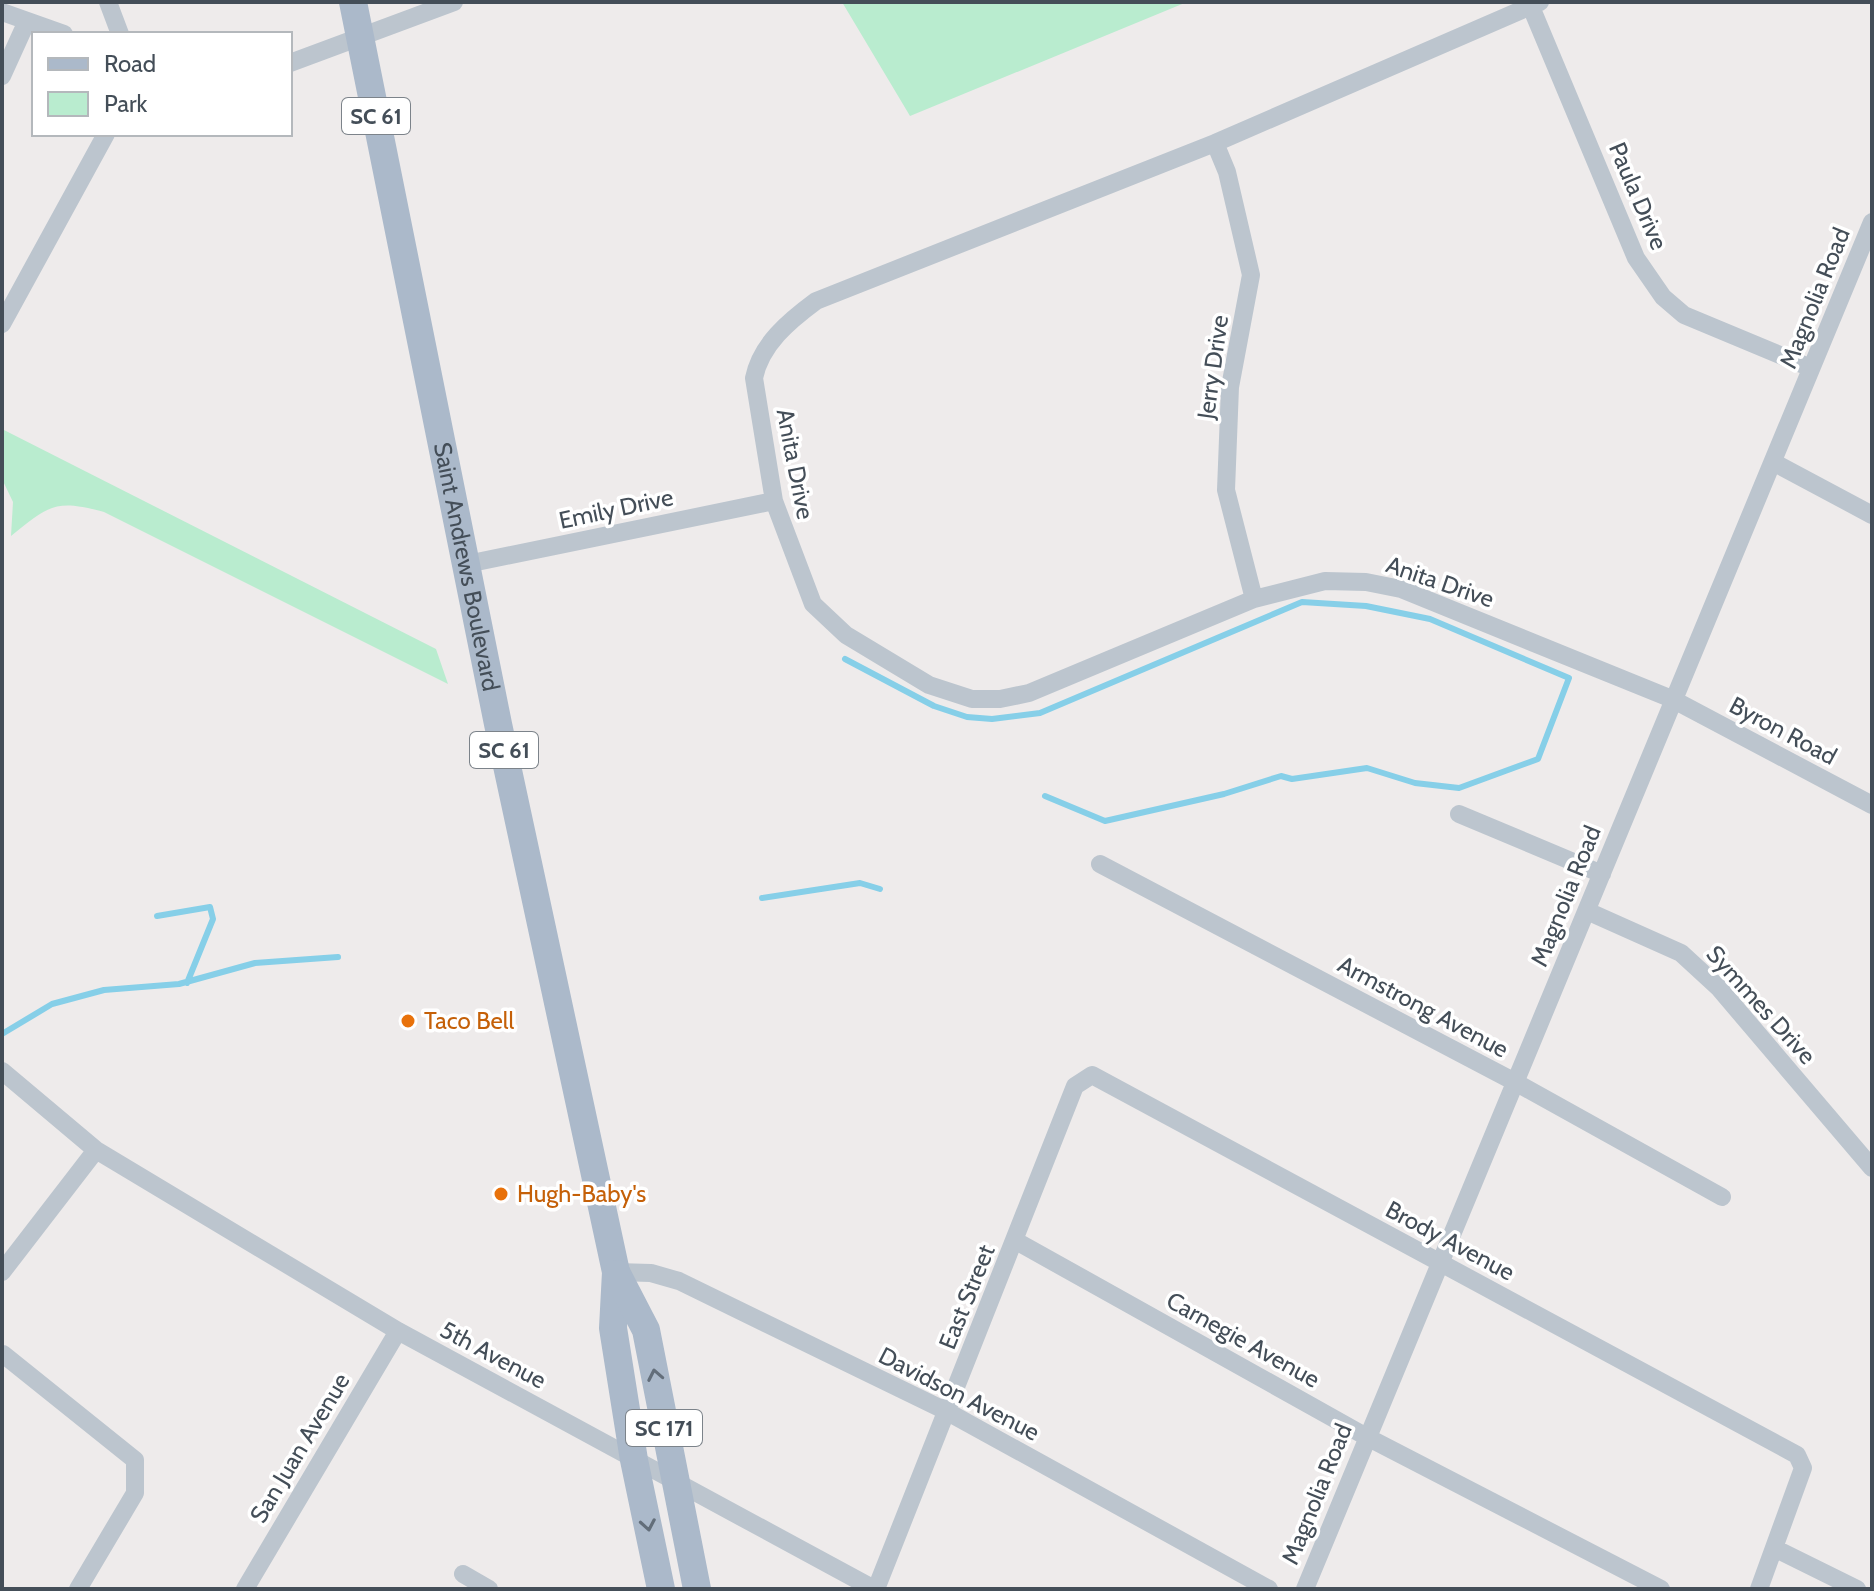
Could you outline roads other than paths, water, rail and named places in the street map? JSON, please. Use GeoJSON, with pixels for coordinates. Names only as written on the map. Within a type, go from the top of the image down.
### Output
{"type":"FeatureCollection","features":[{"type":"Feature","properties":{"kind":"main road","name":"Saint Andrews Boulevard"},"geometry":{"type":"LineString","coordinates":[[353,2],[531,884],[616,1272],[646,1330],[697,1589]]}},
{"type":"Feature","properties":{"kind":"main road","name":"Saint Andrews Boulevard"},"geometry":{"type":"LineString","coordinates":[[616,1272],[613,1328],[634,1460],[661,1589]]}},
{"type":"Feature","properties":{"kind":"street"},"geometry":{"type":"LineString","coordinates":[[108,2],[119,32]]}},
{"type":"Feature","properties":{"kind":"street"},"geometry":{"type":"LineString","coordinates":[[292,62],[454,2]]}},
{"type":"Feature","properties":{"kind":"street","name":"Anita Drive"},"geometry":{"type":"LineString","coordinates":[[1533,3],[1215,143],[816,301],[796,316],[758,359],[754,378],[774,501],[813,604],[846,635],[929,685],[972,699],[1000,699],[1029,693],[1254,599],[1325,581],[1366,582],[1401,589],[1672,699]]}},
{"type":"Feature","properties":{"kind":"street","name":"Paula Drive"},"geometry":{"type":"LineString","coordinates":[[1533,3],[1636,258],[1663,297],[1684,315],[1811,368]]}},
{"type":"Feature","properties":{"kind":"street"},"geometry":{"type":"LineString","coordinates":[[2,12],[58,32]]}},
{"type":"Feature","properties":{"kind":"street"},"geometry":{"type":"LineString","coordinates":[[2,76],[27,21]]}},
{"type":"Feature","properties":{"kind":"street"},"geometry":{"type":"LineString","coordinates":[[2,324],[105,136]]}},
{"type":"Feature","properties":{"kind":"street","name":"Jerry Drive"},"geometry":{"type":"LineString","coordinates":[[1215,143],[1227,172],[1251,275],[1230,387],[1226,490],[1254,599]]}},
{"type":"Feature","properties":{"kind":"street","name":"Magnolia Road"},"geometry":{"type":"LineString","coordinates":[[1305,1589],[1365,1436],[1442,1265],[1672,699],[1871,225]]}},
{"type":"Feature","properties":{"kind":"street"},"geometry":{"type":"LineString","coordinates":[[1773,462],[1872,515]]}},
{"type":"Feature","properties":{"kind":"street","name":"Emily Drive"},"geometry":{"type":"LineString","coordinates":[[467,564],[774,501]]}},
{"type":"Feature","properties":{"kind":"street","name":"Byron Road"},"geometry":{"type":"LineString","coordinates":[[1672,699],[1872,805]]}},
{"type":"Feature","properties":{"kind":"street"},"geometry":{"type":"LineString","coordinates":[[1459,814],[1602,874]]}},
{"type":"Feature","properties":{"kind":"street","name":"Armstrong Avenue"},"geometry":{"type":"LineString","coordinates":[[1100,864],[1515,1082],[1722,1197]]}},
{"type":"Feature","properties":{"kind":"street","name":"Symmes Drive"},"geometry":{"type":"LineString","coordinates":[[1587,911],[1681,953],[1690,961],[1718,987],[1872,1168]]}},
{"type":"Feature","properties":{"kind":"street","name":"5th Avenue"},"geometry":{"type":"LineString","coordinates":[[2,1071],[96,1150],[398,1331],[875,1589]]}},
{"type":"Feature","properties":{"kind":"street","name":"East Street"},"geometry":{"type":"LineString","coordinates":[[875,1589],[1016,1241],[1075,1086],[1092,1075]]}},
{"type":"Feature","properties":{"kind":"street","name":"Brody Avenue"},"geometry":{"type":"LineString","coordinates":[[1092,1075],[1786,1447],[1797,1455],[1803,1468],[1776,1549]]}},
{"type":"Feature","properties":{"kind":"street"},"geometry":{"type":"LineString","coordinates":[[2,1272],[96,1150]]}},
{"type":"Feature","properties":{"kind":"street","name":"Carnegie Avenue"},"geometry":{"type":"LineString","coordinates":[[1016,1241],[1365,1436],[1661,1589]]}},
{"type":"Feature","properties":{"kind":"street","name":"Davidson Avenue"},"geometry":{"type":"LineString","coordinates":[[616,1272],[651,1273],[679,1281],[946,1411],[1269,1589]]}},
{"type":"Feature","properties":{"kind":"street","name":"San Juan Avenue"},"geometry":{"type":"LineString","coordinates":[[245,1589],[398,1331]]}},
{"type":"Feature","properties":{"kind":"street"},"geometry":{"type":"LineString","coordinates":[[2,1354],[135,1460],[135,1493],[83,1587]]}},
{"type":"Feature","properties":{"kind":"street"},"geometry":{"type":"LineString","coordinates":[[1759,1589],[1776,1549],[1857,1589]]}},
{"type":"Feature","properties":{"kind":"street"},"geometry":{"type":"LineString","coordinates":[[463,1574],[489,1589]]}},
{"type":"Feature","properties":{"kind":"waterway"},"geometry":{"type":"LineString","coordinates":[[845,659],[934,706],[967,717],[992,719],[1040,713],[1302,602],[1366,606],[1430,619],[1569,678],[1538,759],[1459,788],[1415,783],[1367,768],[1292,779],[1281,776],[1224,794],[1105,821],[1045,796]]}},
{"type":"Feature","properties":{"kind":"waterway"},"geometry":{"type":"LineString","coordinates":[[762,898],[860,883],[880,889]]}},
{"type":"Feature","properties":{"kind":"waterway"},"geometry":{"type":"LineString","coordinates":[[157,916],[210,907],[213,919],[187,983]]}},
{"type":"Feature","properties":{"kind":"waterway"},"geometry":{"type":"LineString","coordinates":[[2,1034],[52,1004],[104,990],[179,984],[255,963],[338,957]]}},
{"type":"Feature","properties":{"kind":"place","name":"Taco Bell"},"geometry":{"type":"Point","coordinates":[408,1021]}},
{"type":"Feature","properties":{"kind":"place","name":"Hugh-Baby's"},"geometry":{"type":"Point","coordinates":[501,1194]}}]}
